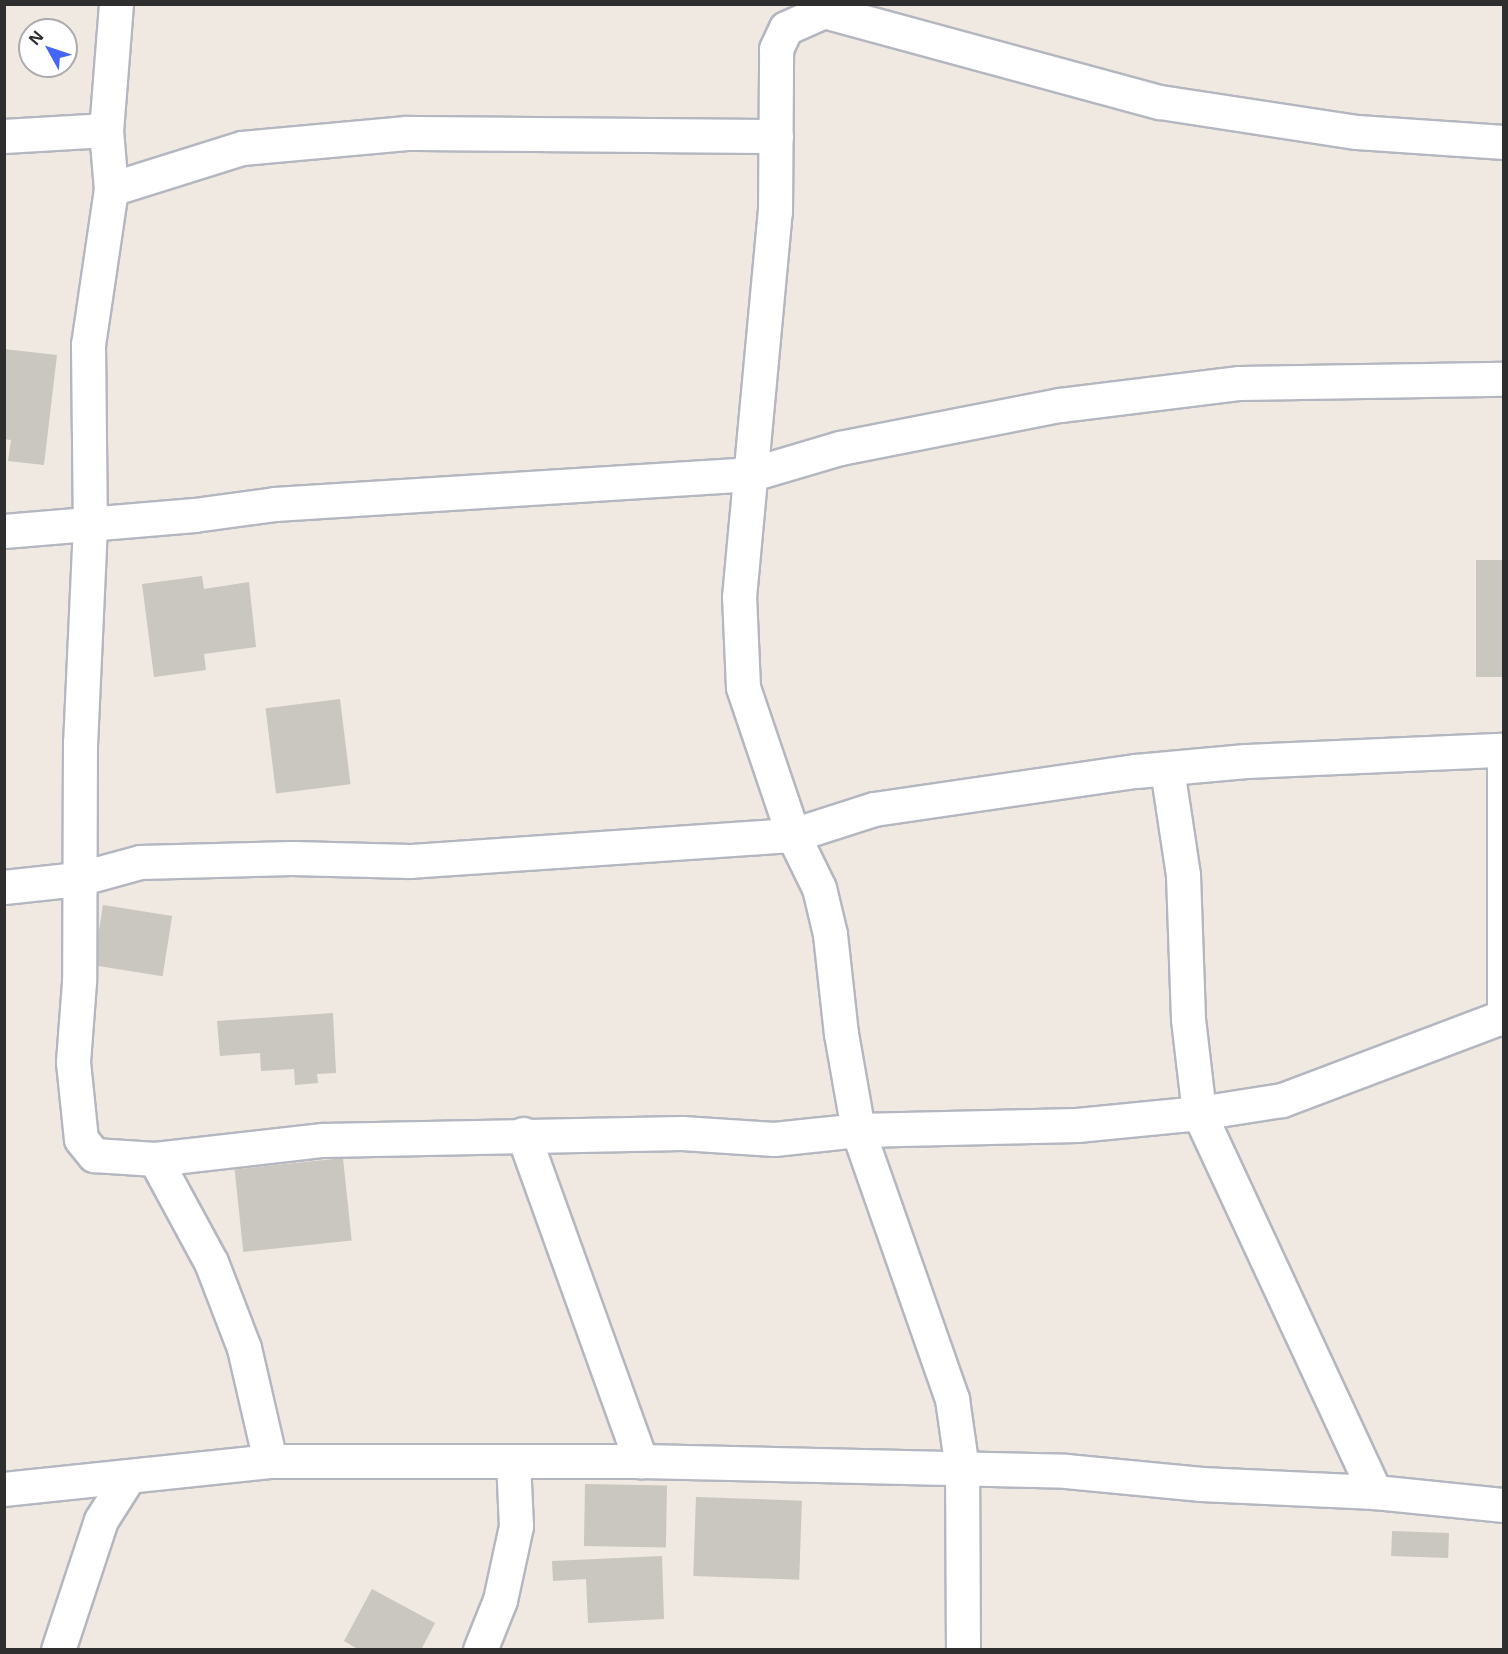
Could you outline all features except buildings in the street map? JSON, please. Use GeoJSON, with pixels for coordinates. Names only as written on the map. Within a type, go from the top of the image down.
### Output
{"type":"FeatureCollection","features":[{"type":"Feature","properties":{"kind":"street"},"geometry":{"type":"LineString","coordinates":[[4,887],[78,879],[140,862],[281,858],[410,861],[793,835],[874,809],[1167,769],[1246,761],[1503,750],[1503,1017],[1282,1100],[1199,1113],[1077,1125],[858,1130],[774,1139],[682,1133],[523,1134],[322,1140],[155,1159],[94,1155],[81,1139],[73,1062],[79,982],[78,879],[82,813],[80,742],[90,525],[88,344],[111,189],[106,130],[116,4]]}},
{"type":"Feature","properties":{"kind":"street"},"geometry":{"type":"LineString","coordinates":[[963,1650],[962,1469],[952,1399],[858,1130],[841,1034],[830,934],[819,888],[793,835],[743,687],[738,597],[752,474],[775,212],[776,49],[786,28],[824,11],[1160,102],[1357,132],[1503,142]]}},
{"type":"Feature","properties":{"kind":"street"},"geometry":{"type":"LineString","coordinates":[[4,136],[106,130]]}},
{"type":"Feature","properties":{"kind":"street"},"geometry":{"type":"LineString","coordinates":[[111,189],[242,148],[406,133],[776,136]]}},
{"type":"Feature","properties":{"kind":"street"},"geometry":{"type":"LineString","coordinates":[[4,531],[90,525],[275,504],[752,474],[840,448],[1060,405],[1240,383],[1503,378]]}},
{"type":"Feature","properties":{"kind":"street"},"geometry":{"type":"LineString","coordinates":[[1167,769],[1183,875],[1188,1019],[1199,1113],[1376,1492]]}},
{"type":"Feature","properties":{"kind":"street"},"geometry":{"type":"LineString","coordinates":[[523,1134],[641,1461]]}},
{"type":"Feature","properties":{"kind":"street"},"geometry":{"type":"LineString","coordinates":[[155,1159],[215,1272],[244,1348],[270,1461]]}},
{"type":"Feature","properties":{"kind":"street"},"geometry":{"type":"LineString","coordinates":[[4,1489],[127,1479],[270,1461],[641,1461],[1066,1471],[1201,1484],[1376,1492],[1503,1504]]}},
{"type":"Feature","properties":{"kind":"street"},"geometry":{"type":"LineString","coordinates":[[480,1650],[500,1600],[516,1526],[513,1461]]}},
{"type":"Feature","properties":{"kind":"street"},"geometry":{"type":"LineString","coordinates":[[58,1650],[101,1520],[127,1479]]}}]}
